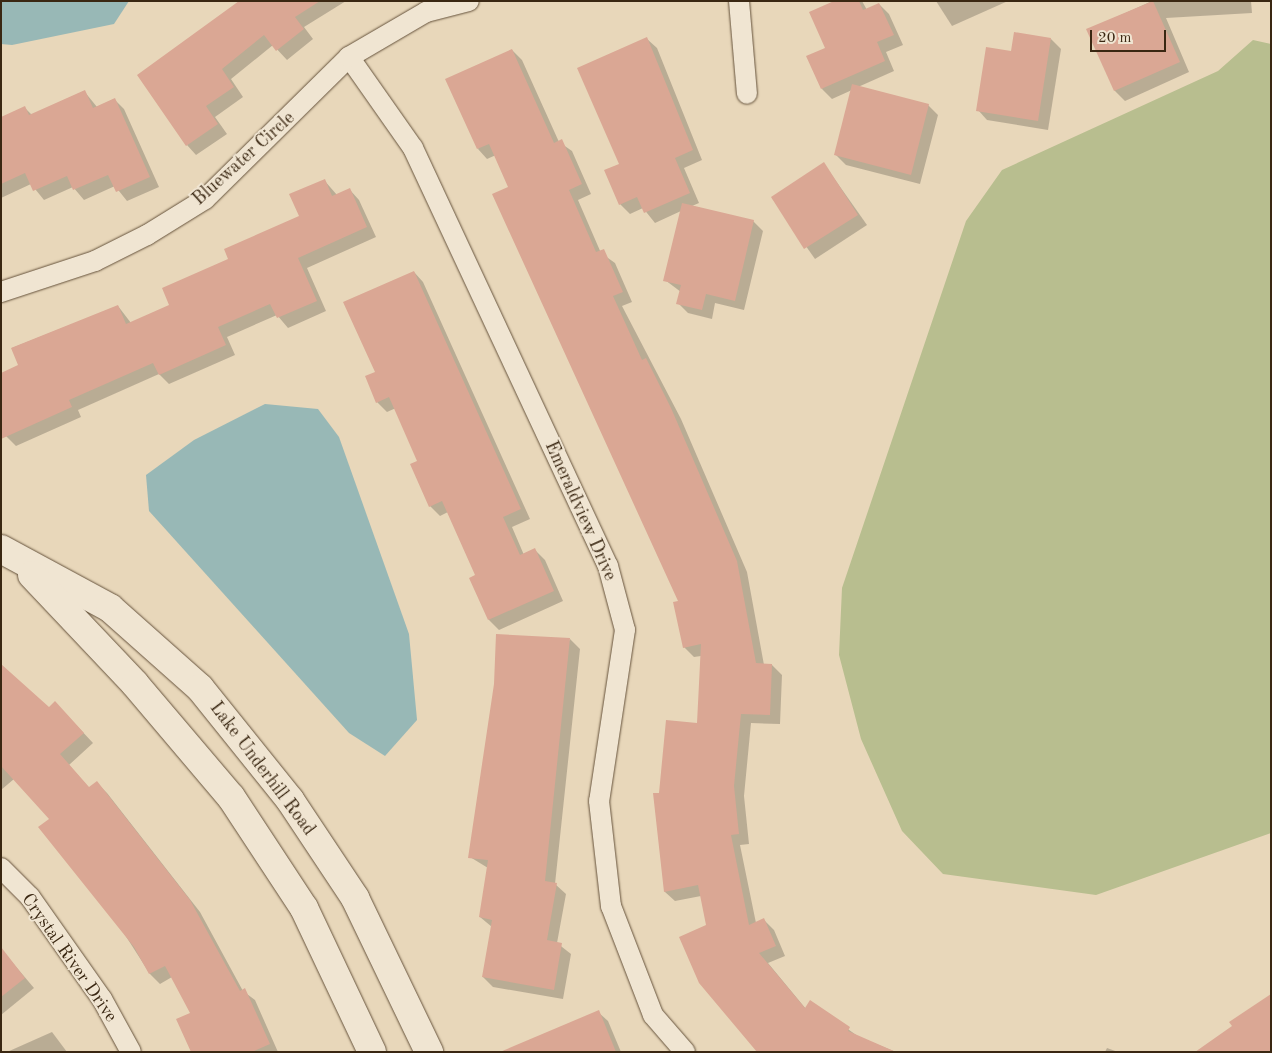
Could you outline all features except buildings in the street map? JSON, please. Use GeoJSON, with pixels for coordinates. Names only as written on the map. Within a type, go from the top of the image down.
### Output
{"type":"FeatureCollection","features":[{"type":"Feature","properties":{"kind":"street","name":"Bluewater Circle"},"geometry":{"type":"LineString","coordinates":[[1,292],[95,261],[205,199],[349,57],[426,12],[469,1]]}},
{"type":"Feature","properties":{"kind":"street"},"geometry":{"type":"LineString","coordinates":[[739,1],[747,94]]}},
{"type":"Feature","properties":{"kind":"street","name":"Emeraldview Drive"},"geometry":{"type":"LineString","coordinates":[[349,57],[413,148],[608,566],[625,630],[599,801],[611,906],[653,1014],[684,1052]]}},
{"type":"Feature","properties":{"kind":"street","name":"Lake Underhill Road"},"geometry":{"type":"LineString","coordinates":[[8,553],[135,684],[232,797],[304,908],[372,1052]]}},
{"type":"Feature","properties":{"kind":"street","name":"Lake Underhill Road"},"geometry":{"type":"LineString","coordinates":[[8,553],[110,608],[200,688],[290,800],[355,898],[428,1052]]}},
{"type":"Feature","properties":{"kind":"street","name":"Crystal River Drive"},"geometry":{"type":"LineString","coordinates":[[1,868],[30,897],[102,999],[131,1052]]}},
{"type":"Feature","properties":{"kind":"green space"},"geometry":{"type":"Polygon","coordinates":[[[1253,40],[1271,44],[1271,833],[1096,895],[943,874],[902,831],[861,739],[839,655],[842,588],[966,221],[1002,170],[1218,71],[1253,40]]]}},
{"type":"Feature","properties":{"kind":"water"},"geometry":{"type":"Polygon","coordinates":[[[1,1],[129,1],[114,24],[12,45],[1,44],[1,1]]]}},
{"type":"Feature","properties":{"kind":"water"},"geometry":{"type":"Polygon","coordinates":[[[265,404],[318,409],[339,437],[409,634],[417,720],[385,756],[349,733],[149,511],[146,475],[194,440],[265,404]]]}}]}
